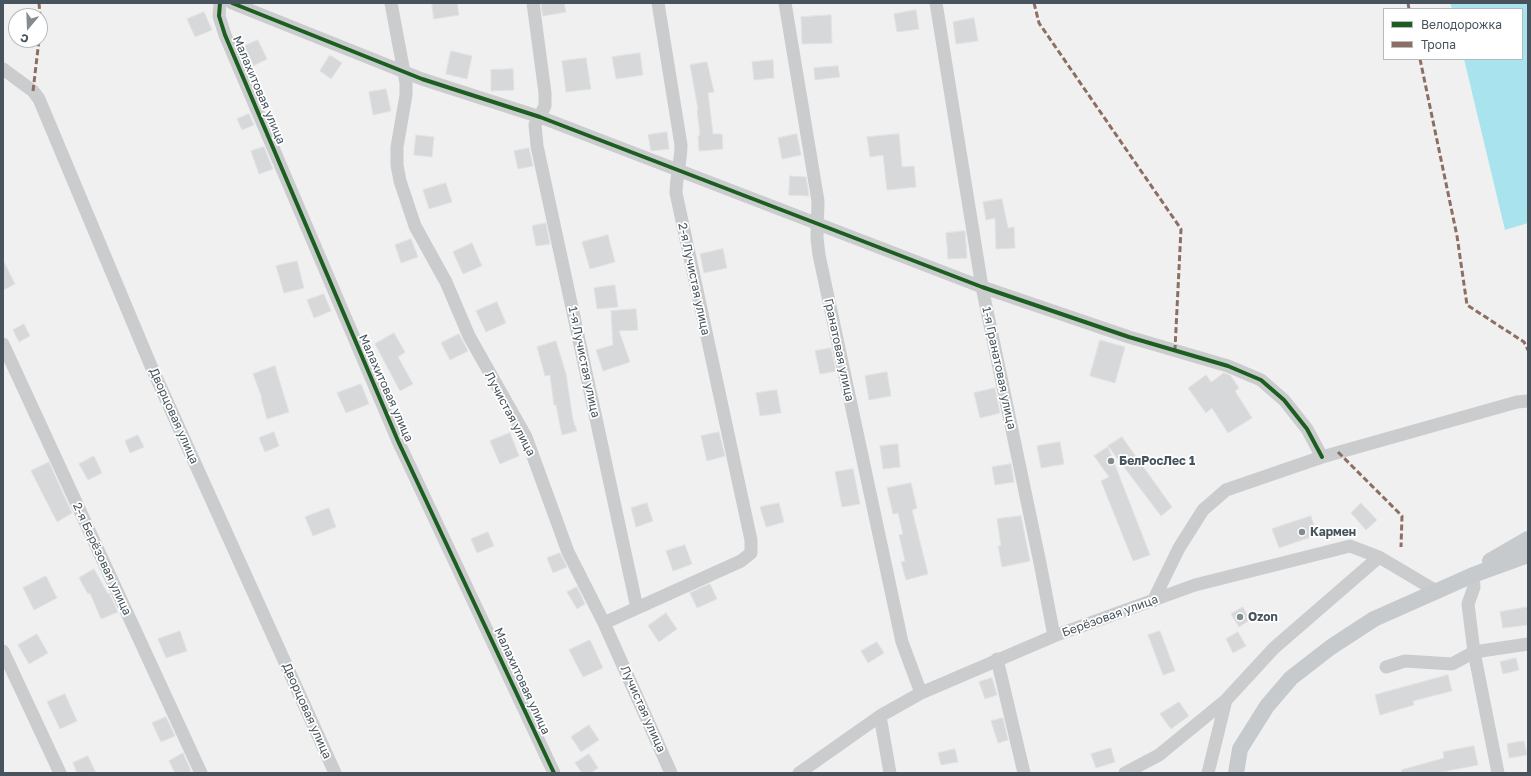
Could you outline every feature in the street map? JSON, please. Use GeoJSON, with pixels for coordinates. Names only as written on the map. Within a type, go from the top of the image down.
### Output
{"type":"FeatureCollection","features":[{"type":"Feature","properties":{"kind":"main road"},"geometry":{"type":"LineString","coordinates":[[1438,592],[1528,539]]}},
{"type":"Feature","properties":{"kind":"main road"},"geometry":{"type":"LineString","coordinates":[[1236,773],[1240,749],[1267,706],[1291,678],[1332,647],[1374,619],[1438,592],[1473,575],[1528,555]]}},
{"type":"Feature","properties":{"kind":"street","name":"Малахитовая улица"},"geometry":{"type":"LineString","coordinates":[[220,3],[220,16],[225,35],[322,266],[398,441],[554,773]]}},
{"type":"Feature","properties":{"kind":"street"},"geometry":{"type":"LineString","coordinates":[[232,3],[266,9],[422,79],[540,117],[982,287],[1129,337],[1228,366],[1261,380],[1284,400],[1307,429],[1322,457]]}},
{"type":"Feature","properties":{"kind":"street","name":"Лучистая улица"},"geometry":{"type":"LineString","coordinates":[[391,3],[406,95],[398,147],[397,165],[400,181],[415,226],[446,282],[468,336],[526,437],[565,545],[604,623],[671,773]]}},
{"type":"Feature","properties":{"kind":"street","name":"1-я Лучистая улица"},"geometry":{"type":"LineString","coordinates":[[533,3],[545,93],[545,106],[535,125],[537,146],[637,608]]}},
{"type":"Feature","properties":{"kind":"street","name":"2-я Лучистая улица"},"geometry":{"type":"LineString","coordinates":[[637,608],[741,561],[751,553],[751,540],[676,193],[681,145],[658,3]]}},
{"type":"Feature","properties":{"kind":"street","name":"Гранатовая улица"},"geometry":{"type":"LineString","coordinates":[[785,3],[818,201],[817,238],[819,255],[902,642],[921,693]]}},
{"type":"Feature","properties":{"kind":"street","name":"1-я Гранатовая улица"},"geometry":{"type":"LineString","coordinates":[[936,3],[982,287],[1054,636]]}},
{"type":"Feature","properties":{"kind":"street","name":"Дворцовая улица"},"geometry":{"type":"LineString","coordinates":[[3,69],[33,91],[39,99],[151,366],[335,773]]}},
{"type":"Feature","properties":{"kind":"street","name":"2-я Берёзовая улица"},"geometry":{"type":"LineString","coordinates":[[3,344],[201,773]]}},
{"type":"Feature","properties":{"kind":"street"},"geometry":{"type":"LineString","coordinates":[[1153,601],[1179,548],[1203,510],[1226,490],[1322,457],[1517,402],[1528,401]]}},
{"type":"Feature","properties":{"kind":"street","name":"Берёзовая улица"},"geometry":{"type":"LineString","coordinates":[[799,773],[880,716],[921,693],[997,659],[1054,636],[1196,585],[1350,546],[1379,557],[1438,592]]}},
{"type":"Feature","properties":{"kind":"street"},"geometry":{"type":"LineString","coordinates":[[1125,773],[1159,755],[1226,700],[1274,648],[1379,557]]}},
{"type":"Feature","properties":{"kind":"street"},"geometry":{"type":"LineString","coordinates":[[1473,575],[1474,587],[1468,604],[1474,652],[1498,773]]}},
{"type":"Feature","properties":{"kind":"street"},"geometry":{"type":"LineString","coordinates":[[604,623],[637,608]]}},
{"type":"Feature","properties":{"kind":"street"},"geometry":{"type":"LineString","coordinates":[[1386,666],[1405,662],[1452,664],[1474,652],[1528,644]]}},
{"type":"Feature","properties":{"kind":"street"},"geometry":{"type":"LineString","coordinates":[[3,651],[60,773]]}},
{"type":"Feature","properties":{"kind":"street"},"geometry":{"type":"LineString","coordinates":[[997,659],[1024,773]]}},
{"type":"Feature","properties":{"kind":"street"},"geometry":{"type":"LineString","coordinates":[[1208,773],[1226,700]]}},
{"type":"Feature","properties":{"kind":"street"},"geometry":{"type":"LineString","coordinates":[[880,716],[890,773]]}},
{"type":"Feature","properties":{"kind":"water"},"geometry":{"type":"Polygon","coordinates":[[[1450,3],[1528,3],[1528,223],[1505,230],[1464,60],[1523,60],[1523,8],[1452,8],[1450,3]]]}},
{"type":"Feature","properties":{"kind":"building"},"geometry":{"type":"Polygon","coordinates":[[[432,3],[457,3],[459,15],[434,19],[432,3]]]}},
{"type":"Feature","properties":{"kind":"building"},"geometry":{"type":"Polygon","coordinates":[[[541,3],[564,3],[566,12],[543,16],[541,3]]]}},
{"type":"Feature","properties":{"kind":"building"},"geometry":{"type":"Polygon","coordinates":[[[916,10],[919,29],[897,32],[894,14],[916,10]]]}},
{"type":"Feature","properties":{"kind":"building"},"geometry":{"type":"Polygon","coordinates":[[[204,12],[212,30],[195,37],[187,19],[204,12]]]}},
{"type":"Feature","properties":{"kind":"building"},"geometry":{"type":"Polygon","coordinates":[[[831,15],[832,43],[802,44],[801,17],[831,15]]]}},
{"type":"Feature","properties":{"kind":"building"},"geometry":{"type":"Polygon","coordinates":[[[974,18],[978,41],[956,44],[953,22],[974,18]]]}},
{"type":"Feature","properties":{"kind":"building"},"geometry":{"type":"Polygon","coordinates":[[[258,40],[267,59],[253,66],[244,46],[258,40]]]}},
{"type":"Feature","properties":{"kind":"building"},"geometry":{"type":"Polygon","coordinates":[[[451,51],[472,56],[467,79],[446,74],[451,51]]]}},
{"type":"Feature","properties":{"kind":"building"},"geometry":{"type":"Polygon","coordinates":[[[640,53],[643,75],[616,79],[612,57],[640,53]]]}},
{"type":"Feature","properties":{"kind":"building"},"geometry":{"type":"Polygon","coordinates":[[[330,55],[342,63],[331,79],[320,71],[330,55]]]}},
{"type":"Feature","properties":{"kind":"building"},"geometry":{"type":"Polygon","coordinates":[[[586,58],[591,89],[566,92],[562,61],[586,58]]]}},
{"type":"Feature","properties":{"kind":"building"},"geometry":{"type":"Polygon","coordinates":[[[773,60],[774,78],[754,80],[752,62],[773,60]]]}},
{"type":"Feature","properties":{"kind":"building"},"geometry":{"type":"Polygon","coordinates":[[[707,62],[714,92],[708,93],[713,134],[722,134],[723,149],[699,151],[698,136],[700,135],[698,109],[690,65],[707,62]]]}},
{"type":"Feature","properties":{"kind":"building"},"geometry":{"type":"Polygon","coordinates":[[[838,66],[840,77],[815,80],[814,68],[838,66]]]}},
{"type":"Feature","properties":{"kind":"building"},"geometry":{"type":"Polygon","coordinates":[[[513,69],[514,90],[491,91],[491,70],[513,69]]]}},
{"type":"Feature","properties":{"kind":"building"},"geometry":{"type":"Polygon","coordinates":[[[386,89],[391,111],[373,115],[369,92],[386,89]]]}},
{"type":"Feature","properties":{"kind":"building"},"geometry":{"type":"Polygon","coordinates":[[[249,114],[254,125],[242,130],[237,119],[249,114]]]}},
{"type":"Feature","properties":{"kind":"building"},"geometry":{"type":"Polygon","coordinates":[[[667,132],[669,149],[651,151],[648,135],[667,132]]]}},
{"type":"Feature","properties":{"kind":"building"},"geometry":{"type":"Polygon","coordinates":[[[797,134],[801,155],[782,159],[778,138],[797,134]]]}},
{"type":"Feature","properties":{"kind":"building"},"geometry":{"type":"Polygon","coordinates":[[[899,134],[902,167],[914,166],[916,187],[887,190],[883,155],[870,157],[867,137],[899,134]]]}},
{"type":"Feature","properties":{"kind":"building"},"geometry":{"type":"Polygon","coordinates":[[[416,135],[434,137],[432,157],[414,155],[416,135]]]}},
{"type":"Feature","properties":{"kind":"building"},"geometry":{"type":"Polygon","coordinates":[[[264,147],[273,169],[259,174],[251,151],[264,147]]]}},
{"type":"Feature","properties":{"kind":"building"},"geometry":{"type":"Polygon","coordinates":[[[529,148],[533,166],[518,169],[514,151],[529,148]]]}},
{"type":"Feature","properties":{"kind":"building"},"geometry":{"type":"Polygon","coordinates":[[[790,176],[806,177],[809,196],[789,195],[790,176]]]}},
{"type":"Feature","properties":{"kind":"building"},"geometry":{"type":"Polygon","coordinates":[[[446,183],[452,202],[429,209],[423,190],[446,183]]]}},
{"type":"Feature","properties":{"kind":"building"},"geometry":{"type":"Polygon","coordinates":[[[1002,199],[1008,228],[1014,227],[1015,248],[996,249],[995,218],[986,220],[983,202],[1002,199]]]}},
{"type":"Feature","properties":{"kind":"building"},"geometry":{"type":"Polygon","coordinates":[[[546,223],[550,244],[536,246],[532,226],[546,223]]]}},
{"type":"Feature","properties":{"kind":"building"},"geometry":{"type":"Polygon","coordinates":[[[965,231],[967,258],[948,259],[946,233],[965,231]]]}},
{"type":"Feature","properties":{"kind":"building"},"geometry":{"type":"Polygon","coordinates":[[[608,235],[615,262],[590,269],[582,242],[608,235]]]}},
{"type":"Feature","properties":{"kind":"building"},"geometry":{"type":"Polygon","coordinates":[[[411,239],[418,257],[401,263],[395,245],[411,239]]]}},
{"type":"Feature","properties":{"kind":"building"},"geometry":{"type":"Polygon","coordinates":[[[472,243],[482,266],[463,274],[453,252],[472,243]]]}},
{"type":"Feature","properties":{"kind":"building"},"geometry":{"type":"Polygon","coordinates":[[[723,249],[727,268],[704,273],[700,254],[723,249]]]}},
{"type":"Feature","properties":{"kind":"building"},"geometry":{"type":"Polygon","coordinates":[[[3,260],[15,284],[3,290],[3,260]]]}},
{"type":"Feature","properties":{"kind":"building"},"geometry":{"type":"Polygon","coordinates":[[[297,261],[304,288],[284,293],[276,266],[297,261]]]}},
{"type":"Feature","properties":{"kind":"building"},"geometry":{"type":"Polygon","coordinates":[[[615,285],[618,307],[597,309],[594,288],[615,285]]]}},
{"type":"Feature","properties":{"kind":"building"},"geometry":{"type":"Polygon","coordinates":[[[324,294],[331,311],[314,318],[307,300],[324,294]]]}},
{"type":"Feature","properties":{"kind":"building"},"geometry":{"type":"Polygon","coordinates":[[[497,302],[506,323],[486,332],[476,311],[497,302]]]}},
{"type":"Feature","properties":{"kind":"building"},"geometry":{"type":"Polygon","coordinates":[[[636,309],[638,330],[619,331],[630,362],[603,371],[596,350],[613,345],[611,311],[636,309]]]}},
{"type":"Feature","properties":{"kind":"building"},"geometry":{"type":"Polygon","coordinates":[[[24,324],[30,336],[19,342],[13,330],[24,324]]]}},
{"type":"Feature","properties":{"kind":"building"},"geometry":{"type":"Polygon","coordinates":[[[394,333],[405,352],[398,357],[413,384],[400,391],[375,344],[394,333]]]}},
{"type":"Feature","properties":{"kind":"building"},"geometry":{"type":"Polygon","coordinates":[[[459,334],[468,351],[450,360],[441,343],[459,334]]]}},
{"type":"Feature","properties":{"kind":"building"},"geometry":{"type":"Polygon","coordinates":[[[1100,340],[1125,347],[1115,383],[1090,376],[1100,340]]]}},
{"type":"Feature","properties":{"kind":"building"},"geometry":{"type":"Polygon","coordinates":[[[556,341],[566,374],[573,420],[577,431],[562,435],[556,405],[554,405],[550,375],[545,376],[537,347],[556,341]]]}},
{"type":"Feature","properties":{"kind":"building"},"geometry":{"type":"Polygon","coordinates":[[[831,348],[836,371],[820,374],[815,351],[831,348]]]}},
{"type":"Feature","properties":{"kind":"building"},"geometry":{"type":"Polygon","coordinates":[[[275,366],[289,412],[267,419],[262,398],[253,374],[275,366]]]}},
{"type":"Feature","properties":{"kind":"building"},"geometry":{"type":"Polygon","coordinates":[[[887,372],[891,396],[869,400],[865,376],[887,372]]]}},
{"type":"Feature","properties":{"kind":"building"},"geometry":{"type":"Polygon","coordinates":[[[1224,373],[1230,375],[1239,388],[1235,391],[1252,418],[1228,433],[1212,408],[1206,413],[1188,388],[1206,375],[1211,382],[1224,373]]]}},
{"type":"Feature","properties":{"kind":"building"},"geometry":{"type":"Polygon","coordinates":[[[361,384],[369,404],[346,413],[337,393],[361,384]]]}},
{"type":"Feature","properties":{"kind":"building"},"geometry":{"type":"Polygon","coordinates":[[[995,388],[1000,413],[980,418],[974,393],[995,388]]]}},
{"type":"Feature","properties":{"kind":"building"},"geometry":{"type":"Polygon","coordinates":[[[777,390],[781,413],[760,416],[756,393],[777,390]]]}},
{"type":"Feature","properties":{"kind":"building"},"geometry":{"type":"Polygon","coordinates":[[[274,432],[279,446],[265,452],[259,438],[274,432]]]}},
{"type":"Feature","properties":{"kind":"building"},"geometry":{"type":"Polygon","coordinates":[[[719,432],[725,456],[707,461],[701,436],[719,432]]]}},
{"type":"Feature","properties":{"kind":"building"},"geometry":{"type":"Polygon","coordinates":[[[510,433],[519,456],[500,464],[490,441],[510,433]]]}},
{"type":"Feature","properties":{"kind":"building"},"geometry":{"type":"Polygon","coordinates":[[[138,435],[144,447],[130,453],[125,441],[138,435]]]}},
{"type":"Feature","properties":{"kind":"building"},"geometry":{"type":"Polygon","coordinates":[[[1122,437],[1172,507],[1161,516],[1108,446],[1122,437]]]}},
{"type":"Feature","properties":{"kind":"building"},"geometry":{"type":"Polygon","coordinates":[[[1060,442],[1064,464],[1041,468],[1037,446],[1060,442]]]}},
{"type":"Feature","properties":{"kind":"building"},"geometry":{"type":"Polygon","coordinates":[[[898,444],[900,467],[883,469],[880,446],[898,444]]]}},
{"type":"Feature","properties":{"kind":"building"},"geometry":{"type":"Polygon","coordinates":[[[1108,447],[1150,555],[1133,561],[1101,481],[1109,477],[1094,456],[1108,447]]]}},
{"type":"Feature","properties":{"kind":"building"},"geometry":{"type":"Polygon","coordinates":[[[94,456],[102,473],[88,480],[79,464],[94,456]]]}},
{"type":"Feature","properties":{"kind":"building"},"geometry":{"type":"Polygon","coordinates":[[[49,462],[72,513],[57,522],[31,471],[49,462]]]}},
{"type":"Feature","properties":{"kind":"building"},"geometry":{"type":"Polygon","coordinates":[[[1011,464],[1014,482],[995,485],[992,467],[1011,464]]]}},
{"type":"Feature","properties":{"kind":"building"},"geometry":{"type":"Polygon","coordinates":[[[853,469],[860,504],[842,507],[835,472],[853,469]]]}},
{"type":"Feature","properties":{"kind":"building"},"geometry":{"type":"Polygon","coordinates":[[[911,483],[917,508],[912,510],[928,574],[906,580],[901,562],[905,561],[899,535],[903,534],[898,513],[893,514],[887,488],[911,483]]]}},
{"type":"Feature","properties":{"kind":"building"},"geometry":{"type":"Polygon","coordinates":[[[647,503],[653,521],[636,527],[631,508],[647,503]]]}},
{"type":"Feature","properties":{"kind":"building"},"geometry":{"type":"Polygon","coordinates":[[[779,503],[784,522],[766,527],[760,507],[779,503]]]}},
{"type":"Feature","properties":{"kind":"building"},"geometry":{"type":"Polygon","coordinates":[[[1361,503],[1377,520],[1366,530],[1351,513],[1361,503]]]}},
{"type":"Feature","properties":{"kind":"building"},"geometry":{"type":"Polygon","coordinates":[[[329,508],[336,527],[313,536],[305,517],[329,508]]]}},
{"type":"Feature","properties":{"kind":"building"},"geometry":{"type":"Polygon","coordinates":[[[1021,516],[1030,561],[1002,567],[998,546],[1001,546],[997,519],[1021,516]]]}},
{"type":"Feature","properties":{"kind":"building"},"geometry":{"type":"Polygon","coordinates":[[[1311,516],[1317,535],[1279,548],[1272,529],[1311,516]]]}},
{"type":"Feature","properties":{"kind":"building"},"geometry":{"type":"Polygon","coordinates":[[[488,532],[494,546],[477,553],[471,539],[488,532]]]}},
{"type":"Feature","properties":{"kind":"building"},"geometry":{"type":"Polygon","coordinates":[[[685,545],[692,564],[673,571],[666,551],[685,545]]]}},
{"type":"Feature","properties":{"kind":"building"},"geometry":{"type":"Polygon","coordinates":[[[560,553],[567,567],[553,573],[547,558],[560,553]]]}},
{"type":"Feature","properties":{"kind":"building"},"geometry":{"type":"Polygon","coordinates":[[[94,569],[108,594],[109,593],[118,612],[101,619],[90,593],[88,594],[79,578],[94,569]]]}},
{"type":"Feature","properties":{"kind":"building"},"geometry":{"type":"Polygon","coordinates":[[[46,576],[57,598],[34,610],[23,588],[46,576]]]}},
{"type":"Feature","properties":{"kind":"building"},"geometry":{"type":"Polygon","coordinates":[[[710,584],[717,599],[697,608],[690,593],[710,584]]]}},
{"type":"Feature","properties":{"kind":"building"},"geometry":{"type":"Polygon","coordinates":[[[577,587],[585,604],[577,609],[567,592],[577,587]]]}},
{"type":"Feature","properties":{"kind":"building"},"geometry":{"type":"Polygon","coordinates":[[[1243,607],[1250,620],[1239,627],[1231,614],[1243,607]]]}},
{"type":"Feature","properties":{"kind":"building"},"geometry":{"type":"Polygon","coordinates":[[[1528,607],[1528,625],[1503,628],[1500,612],[1528,607]]]}},
{"type":"Feature","properties":{"kind":"building"},"geometry":{"type":"Polygon","coordinates":[[[666,613],[677,629],[659,642],[648,626],[666,613]]]}},
{"type":"Feature","properties":{"kind":"building"},"geometry":{"type":"Polygon","coordinates":[[[180,631],[187,651],[166,658],[158,639],[180,631]]]}},
{"type":"Feature","properties":{"kind":"building"},"geometry":{"type":"Polygon","coordinates":[[[1160,631],[1175,671],[1163,675],[1148,635],[1160,631]]]}},
{"type":"Feature","properties":{"kind":"building"},"geometry":{"type":"Polygon","coordinates":[[[1238,632],[1246,646],[1233,653],[1226,639],[1238,632]]]}},
{"type":"Feature","properties":{"kind":"building"},"geometry":{"type":"Polygon","coordinates":[[[37,634],[48,653],[29,664],[18,645],[37,634]]]}},
{"type":"Feature","properties":{"kind":"building"},"geometry":{"type":"Polygon","coordinates":[[[590,640],[603,668],[583,677],[569,650],[590,640]]]}},
{"type":"Feature","properties":{"kind":"building"},"geometry":{"type":"Polygon","coordinates":[[[877,642],[884,653],[868,663],[861,651],[877,642]]]}},
{"type":"Feature","properties":{"kind":"building"},"geometry":{"type":"Polygon","coordinates":[[[1516,658],[1519,670],[1503,674],[1500,662],[1516,658]]]}},
{"type":"Feature","properties":{"kind":"building"},"geometry":{"type":"Polygon","coordinates":[[[1448,675],[1452,691],[1413,701],[1414,705],[1380,715],[1375,695],[1448,675]]]}},
{"type":"Feature","properties":{"kind":"building"},"geometry":{"type":"Polygon","coordinates":[[[992,678],[997,695],[985,699],[979,682],[992,678]]]}},
{"type":"Feature","properties":{"kind":"building"},"geometry":{"type":"Polygon","coordinates":[[[65,694],[77,721],[60,729],[47,702],[65,694]]]}},
{"type":"Feature","properties":{"kind":"building"},"geometry":{"type":"Polygon","coordinates":[[[1179,702],[1189,716],[1171,729],[1160,714],[1179,702]]]}},
{"type":"Feature","properties":{"kind":"building"},"geometry":{"type":"Polygon","coordinates":[[[166,717],[175,736],[161,742],[152,723],[166,717]]]}},
{"type":"Feature","properties":{"kind":"building"},"geometry":{"type":"Polygon","coordinates":[[[1003,718],[1008,740],[998,743],[991,721],[1003,718]]]}},
{"type":"Feature","properties":{"kind":"building"},"geometry":{"type":"Polygon","coordinates":[[[589,725],[599,740],[581,752],[571,737],[589,725]]]}},
{"type":"Feature","properties":{"kind":"building"},"geometry":{"type":"Polygon","coordinates":[[[1524,741],[1527,755],[1509,758],[1507,744],[1524,741]]]}},
{"type":"Feature","properties":{"kind":"building"},"geometry":{"type":"Polygon","coordinates":[[[1474,746],[1478,765],[1437,773],[1402,773],[1401,770],[1444,758],[1443,752],[1474,746]]]}},
{"type":"Feature","properties":{"kind":"building"},"geometry":{"type":"Polygon","coordinates":[[[1111,748],[1115,762],[1096,768],[1091,754],[1111,748]]]}},
{"type":"Feature","properties":{"kind":"building"},"geometry":{"type":"Polygon","coordinates":[[[955,749],[958,762],[941,765],[938,753],[955,749]]]}},
{"type":"Feature","properties":{"kind":"building"},"geometry":{"type":"Polygon","coordinates":[[[183,753],[191,771],[187,773],[175,773],[169,761],[183,753]]]}},
{"type":"Feature","properties":{"kind":"building"},"geometry":{"type":"Polygon","coordinates":[[[589,754],[598,768],[591,773],[582,773],[575,763],[589,754]]]}},
{"type":"Feature","properties":{"kind":"building"},"geometry":{"type":"Polygon","coordinates":[[[88,756],[96,773],[77,773],[73,763],[88,756]]]}},
{"type":"Feature","properties":{"kind":"marked path"},"geometry":{"type":"LineString","coordinates":[[39,3],[39,8]]}},
{"type":"Feature","properties":{"kind":"marked path"},"geometry":{"type":"LineString","coordinates":[[1034,3],[1039,23],[1181,229],[1175,349]]}},
{"type":"Feature","properties":{"kind":"marked path"},"geometry":{"type":"LineString","coordinates":[[1408,3],[1409,8]]}},
{"type":"Feature","properties":{"kind":"marked path"},"geometry":{"type":"LineString","coordinates":[[33,91],[38,48]]}},
{"type":"Feature","properties":{"kind":"marked path"},"geometry":{"type":"LineString","coordinates":[[1420,60],[1457,236],[1467,305],[1524,342],[1528,350]]}},
{"type":"Feature","properties":{"kind":"marked path"},"geometry":{"type":"LineString","coordinates":[[1338,452],[1402,516],[1401,547]]}},
{"type":"Feature","properties":{"kind":"cycle path"},"geometry":{"type":"LineString","coordinates":[[220,3],[219,16],[225,35],[398,441],[554,773]]}},
{"type":"Feature","properties":{"kind":"cycle path"},"geometry":{"type":"LineString","coordinates":[[232,3],[422,79],[540,117],[982,287],[1129,337],[1228,366],[1261,380],[1284,400],[1307,429],[1322,457]]}},
{"type":"Feature","properties":{"kind":"place","name":"БелРосЛес 1"},"geometry":{"type":"Point","coordinates":[1111,461]}},
{"type":"Feature","properties":{"kind":"place","name":"Кармен"},"geometry":{"type":"Point","coordinates":[1302,532]}},
{"type":"Feature","properties":{"kind":"place","name":"Ozon"},"geometry":{"type":"Point","coordinates":[1240,617]}}]}
